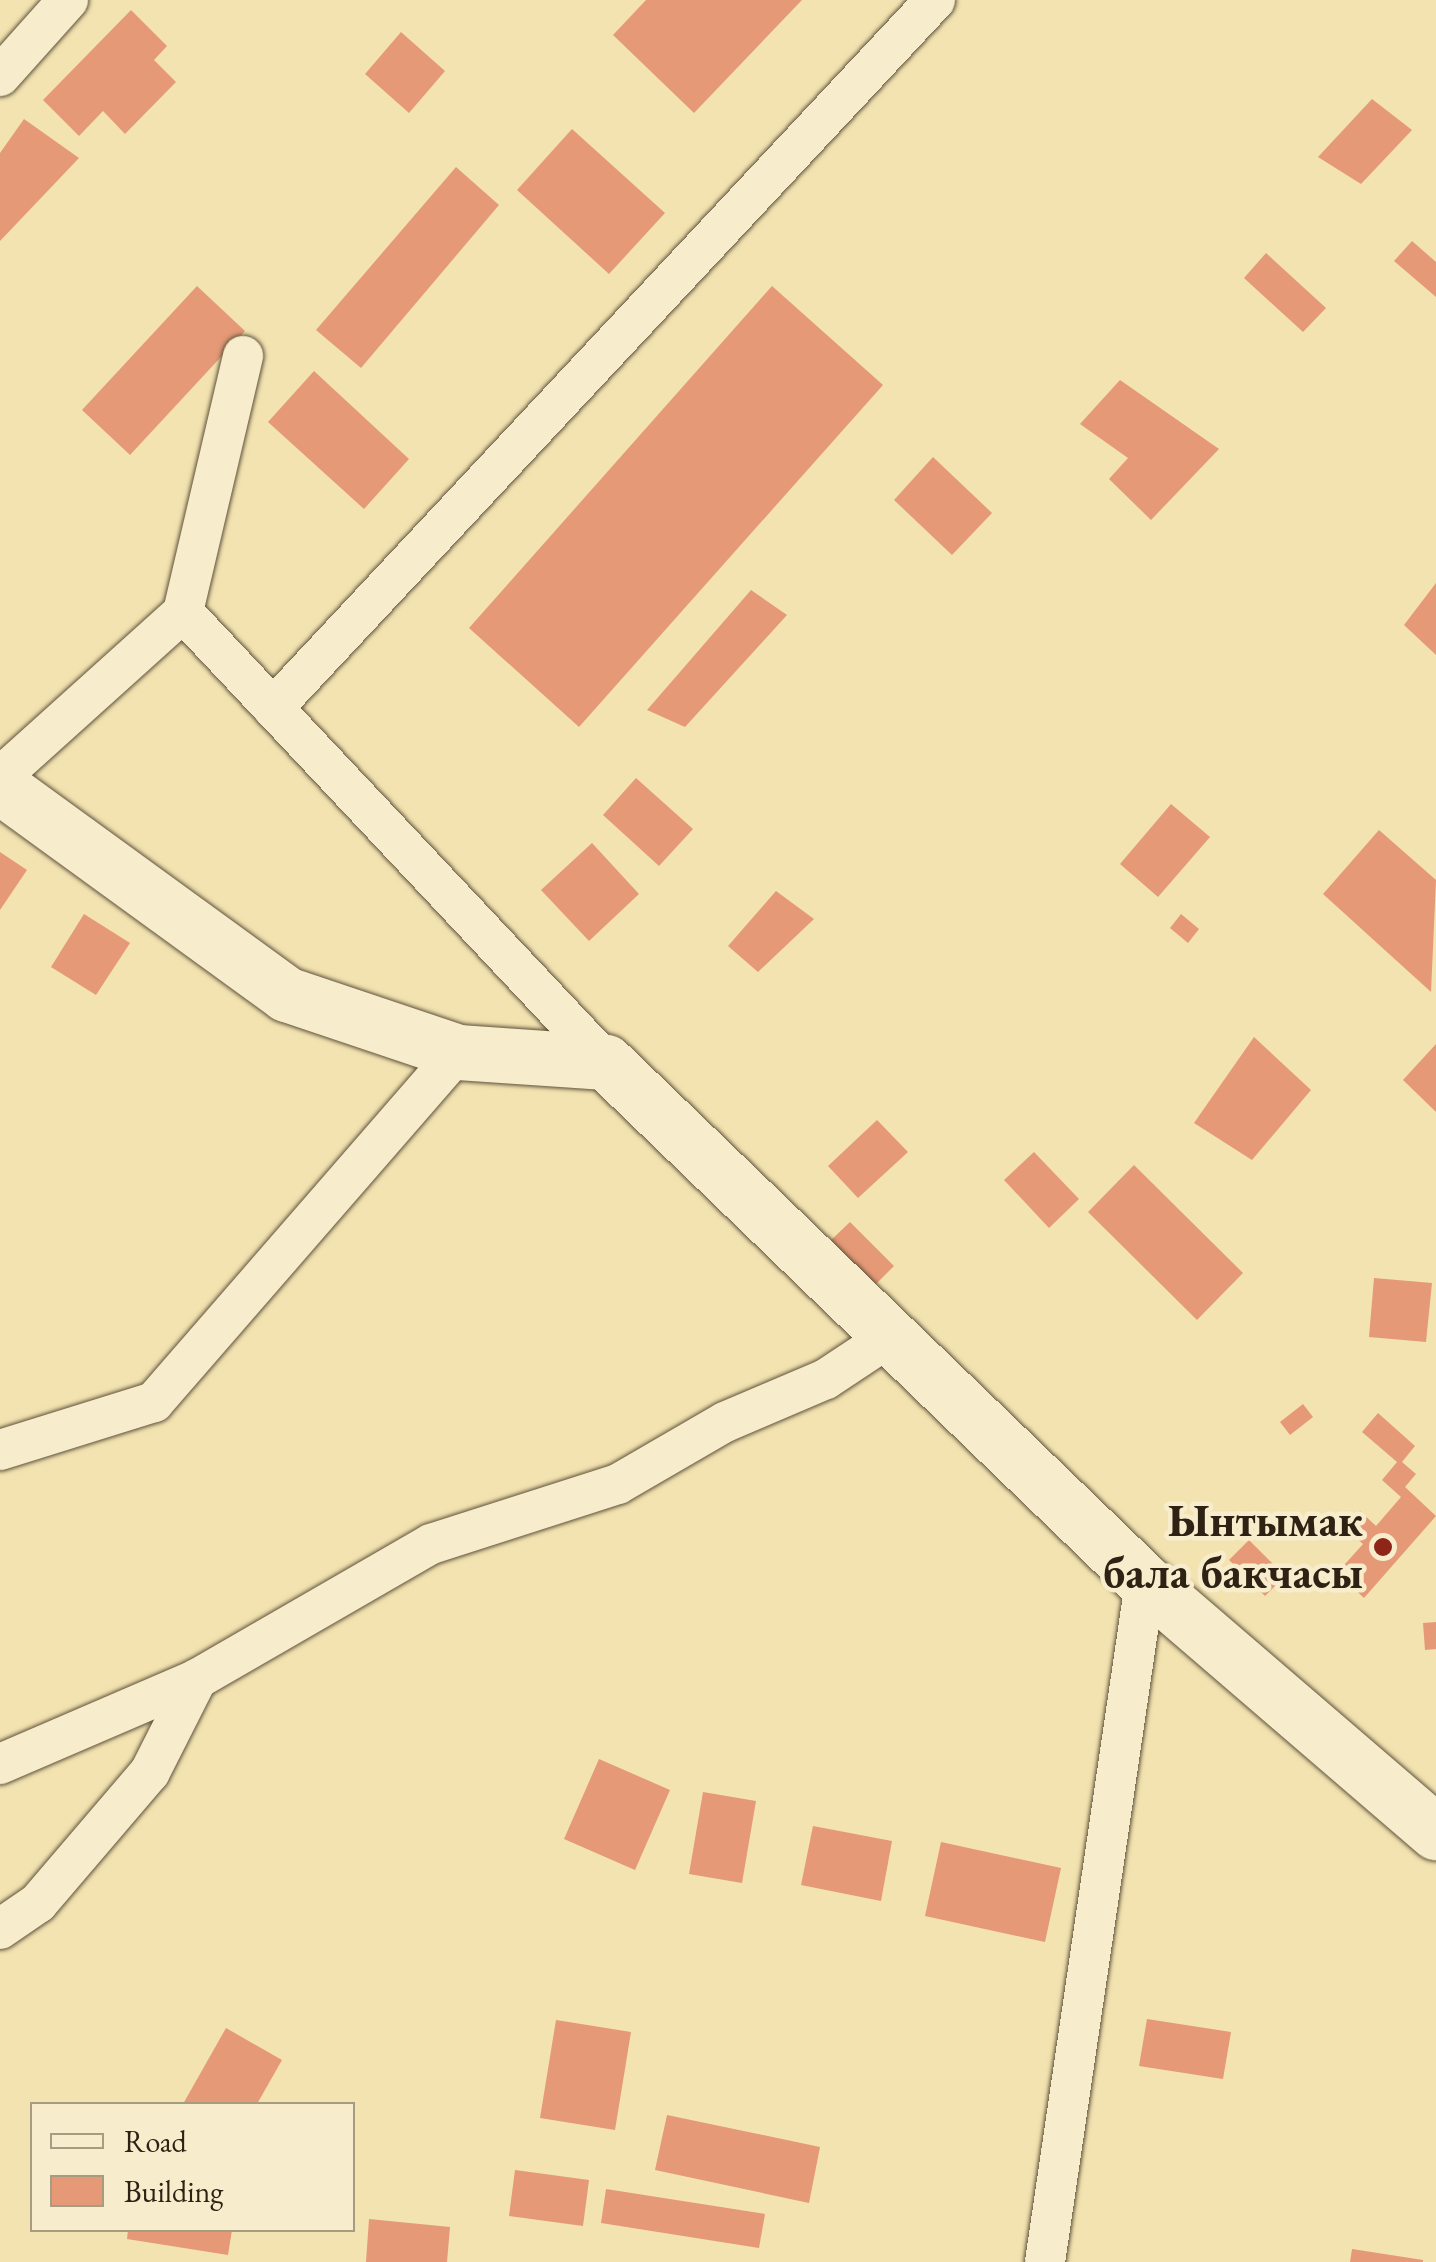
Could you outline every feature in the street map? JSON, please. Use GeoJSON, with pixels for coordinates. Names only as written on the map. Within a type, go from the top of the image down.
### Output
{"type":"FeatureCollection","features":[{"type":"Feature","properties":{"kind":"street"},"geometry":{"type":"LineString","coordinates":[[0,76],[68,0]]}},
{"type":"Feature","properties":{"kind":"street"},"geometry":{"type":"LineString","coordinates":[[273,708],[935,0]]}},
{"type":"Feature","properties":{"kind":"street"},"geometry":{"type":"LineString","coordinates":[[0,777],[183,612],[244,356]]}},
{"type":"Feature","properties":{"kind":"street"},"geometry":{"type":"LineString","coordinates":[[183,612],[606,1062],[1145,1582],[1436,1832]]}},
{"type":"Feature","properties":{"kind":"street"},"geometry":{"type":"LineString","coordinates":[[0,786],[286,994],[458,1052],[606,1062]]}},
{"type":"Feature","properties":{"kind":"street"},"geometry":{"type":"LineString","coordinates":[[0,1450],[154,1402],[458,1052]]}},
{"type":"Feature","properties":{"kind":"street"},"geometry":{"type":"LineString","coordinates":[[0,1764],[197,1679],[430,1544],[618,1484],[725,1422],[826,1379],[891,1336]]}},
{"type":"Feature","properties":{"kind":"street"},"geometry":{"type":"LineString","coordinates":[[1045,2262],[1145,1582]]}},
{"type":"Feature","properties":{"kind":"street"},"geometry":{"type":"LineString","coordinates":[[0,1929],[38,1903],[150,1772],[197,1679]]}},
{"type":"Feature","properties":{"kind":"building"},"geometry":{"type":"Polygon","coordinates":[[[646,0],[802,0],[694,113],[613,35],[646,0]]]}},
{"type":"Feature","properties":{"kind":"building"},"geometry":{"type":"Polygon","coordinates":[[[131,10],[167,46],[154,60],[176,82],[125,134],[103,111],[79,136],[43,100],[131,10]]]}},
{"type":"Feature","properties":{"kind":"building"},"geometry":{"type":"Polygon","coordinates":[[[401,32],[445,71],[409,113],[365,74],[401,32]]]}},
{"type":"Feature","properties":{"kind":"building"},"geometry":{"type":"Polygon","coordinates":[[[1372,99],[1412,130],[1361,184],[1318,157],[1372,99]]]}},
{"type":"Feature","properties":{"kind":"building"},"geometry":{"type":"Polygon","coordinates":[[[24,119],[79,158],[0,241],[0,153],[24,119]]]}},
{"type":"Feature","properties":{"kind":"building"},"geometry":{"type":"Polygon","coordinates":[[[572,129],[665,213],[609,274],[517,190],[572,129]]]}},
{"type":"Feature","properties":{"kind":"building"},"geometry":{"type":"Polygon","coordinates":[[[456,167],[499,205],[361,368],[316,330],[456,167]]]}},
{"type":"Feature","properties":{"kind":"building"},"geometry":{"type":"Polygon","coordinates":[[[1412,241],[1436,262],[1436,297],[1394,261],[1412,241]]]}},
{"type":"Feature","properties":{"kind":"building"},"geometry":{"type":"Polygon","coordinates":[[[1266,253],[1326,308],[1303,332],[1244,278],[1266,253]]]}},
{"type":"Feature","properties":{"kind":"building"},"geometry":{"type":"Polygon","coordinates":[[[197,286],[245,331],[130,455],[82,410],[197,286]]]}},
{"type":"Feature","properties":{"kind":"building"},"geometry":{"type":"Polygon","coordinates":[[[772,286],[883,385],[579,727],[469,628],[772,286]]]}},
{"type":"Feature","properties":{"kind":"building"},"geometry":{"type":"Polygon","coordinates":[[[314,371],[409,459],[364,509],[268,422],[314,371]]]}},
{"type":"Feature","properties":{"kind":"building"},"geometry":{"type":"Polygon","coordinates":[[[1120,380],[1219,449],[1151,520],[1109,479],[1128,458],[1080,424],[1120,380]]]}},
{"type":"Feature","properties":{"kind":"building"},"geometry":{"type":"Polygon","coordinates":[[[933,457],[992,513],[952,555],[894,500],[933,457]]]}},
{"type":"Feature","properties":{"kind":"building"},"geometry":{"type":"Polygon","coordinates":[[[1436,583],[1436,655],[1404,625],[1436,583]]]}},
{"type":"Feature","properties":{"kind":"building"},"geometry":{"type":"Polygon","coordinates":[[[751,590],[787,615],[685,727],[647,710],[751,590]]]}},
{"type":"Feature","properties":{"kind":"building"},"geometry":{"type":"Polygon","coordinates":[[[636,778],[693,829],[659,866],[603,815],[636,778]]]}},
{"type":"Feature","properties":{"kind":"building"},"geometry":{"type":"Polygon","coordinates":[[[1171,804],[1210,837],[1158,897],[1120,864],[1171,804]]]}},
{"type":"Feature","properties":{"kind":"building"},"geometry":{"type":"Polygon","coordinates":[[[1379,830],[1436,880],[1431,992],[1323,894],[1379,830]]]}},
{"type":"Feature","properties":{"kind":"building"},"geometry":{"type":"Polygon","coordinates":[[[592,843],[639,894],[589,941],[541,890],[592,843]]]}},
{"type":"Feature","properties":{"kind":"building"},"geometry":{"type":"Polygon","coordinates":[[[0,852],[27,870],[0,910],[0,852]]]}},
{"type":"Feature","properties":{"kind":"building"},"geometry":{"type":"Polygon","coordinates":[[[776,891],[814,919],[758,972],[728,946],[776,891]]]}},
{"type":"Feature","properties":{"kind":"building"},"geometry":{"type":"Polygon","coordinates":[[[84,914],[130,943],[96,995],[51,967],[84,914]]]}},
{"type":"Feature","properties":{"kind":"building"},"geometry":{"type":"Polygon","coordinates":[[[1181,914],[1199,929],[1188,943],[1170,928],[1181,914]]]}},
{"type":"Feature","properties":{"kind":"building"},"geometry":{"type":"Polygon","coordinates":[[[1254,1037],[1311,1090],[1252,1160],[1194,1123],[1254,1037]]]}},
{"type":"Feature","properties":{"kind":"building"},"geometry":{"type":"Polygon","coordinates":[[[1436,1044],[1436,1112],[1403,1080],[1436,1044]]]}},
{"type":"Feature","properties":{"kind":"building"},"geometry":{"type":"Polygon","coordinates":[[[877,1120],[908,1152],[858,1198],[828,1166],[877,1120]]]}},
{"type":"Feature","properties":{"kind":"building"},"geometry":{"type":"Polygon","coordinates":[[[1034,1152],[1079,1199],[1049,1228],[1004,1180],[1034,1152]]]}},
{"type":"Feature","properties":{"kind":"building"},"geometry":{"type":"Polygon","coordinates":[[[1134,1165],[1243,1273],[1197,1320],[1088,1212],[1134,1165]]]}},
{"type":"Feature","properties":{"kind":"building"},"geometry":{"type":"Polygon","coordinates":[[[850,1222],[894,1266],[872,1288],[828,1243],[850,1222]]]}},
{"type":"Feature","properties":{"kind":"building"},"geometry":{"type":"Polygon","coordinates":[[[1374,1278],[1432,1283],[1426,1342],[1369,1337],[1374,1278]]]}},
{"type":"Feature","properties":{"kind":"building"},"geometry":{"type":"Polygon","coordinates":[[[1303,1404],[1313,1417],[1290,1435],[1280,1422],[1303,1404]]]}},
{"type":"Feature","properties":{"kind":"building"},"geometry":{"type":"Polygon","coordinates":[[[1378,1413],[1415,1446],[1402,1462],[1416,1474],[1405,1487],[1436,1516],[1364,1598],[1337,1573],[1363,1544],[1345,1528],[1360,1511],[1376,1526],[1401,1497],[1382,1480],[1397,1462],[1362,1432],[1378,1413]]]}},
{"type":"Feature","properties":{"kind":"building"},"geometry":{"type":"Polygon","coordinates":[[[1249,1540],[1285,1576],[1265,1596],[1229,1560],[1249,1540]]]}},
{"type":"Feature","properties":{"kind":"building"},"geometry":{"type":"Polygon","coordinates":[[[1436,1622],[1436,1649],[1425,1650],[1423,1623],[1436,1622]]]}},
{"type":"Feature","properties":{"kind":"building"},"geometry":{"type":"Polygon","coordinates":[[[599,1759],[670,1790],[635,1870],[564,1839],[599,1759]]]}},
{"type":"Feature","properties":{"kind":"building"},"geometry":{"type":"Polygon","coordinates":[[[703,1792],[756,1801],[742,1883],[689,1874],[703,1792]]]}},
{"type":"Feature","properties":{"kind":"building"},"geometry":{"type":"Polygon","coordinates":[[[813,1826],[892,1841],[881,1901],[801,1885],[813,1826]]]}},
{"type":"Feature","properties":{"kind":"building"},"geometry":{"type":"Polygon","coordinates":[[[941,1842],[1061,1868],[1045,1942],[925,1916],[941,1842]]]}},
{"type":"Feature","properties":{"kind":"building"},"geometry":{"type":"Polygon","coordinates":[[[1147,2019],[1231,2032],[1223,2079],[1139,2066],[1147,2019]]]}},
{"type":"Feature","properties":{"kind":"building"},"geometry":{"type":"Polygon","coordinates":[[[556,2020],[631,2032],[615,2130],[540,2118],[556,2020]]]}},
{"type":"Feature","properties":{"kind":"building"},"geometry":{"type":"Polygon","coordinates":[[[226,2028],[282,2060],[258,2102],[184,2102],[226,2028]]]}},
{"type":"Feature","properties":{"kind":"building"},"geometry":{"type":"Polygon","coordinates":[[[667,2115],[820,2147],[809,2203],[655,2170],[667,2115]]]}},
{"type":"Feature","properties":{"kind":"building"},"geometry":{"type":"Polygon","coordinates":[[[515,2170],[589,2180],[583,2226],[509,2216],[515,2170]]]}},
{"type":"Feature","properties":{"kind":"building"},"geometry":{"type":"Polygon","coordinates":[[[606,2189],[765,2214],[759,2248],[601,2223],[606,2189]]]}},
{"type":"Feature","properties":{"kind":"building"},"geometry":{"type":"Polygon","coordinates":[[[369,2219],[450,2227],[447,2262],[366,2262],[369,2219]]]}},
{"type":"Feature","properties":{"kind":"building"},"geometry":{"type":"Polygon","coordinates":[[[128,2232],[232,2232],[228,2255],[127,2239],[128,2232]]]}},
{"type":"Feature","properties":{"kind":"building"},"geometry":{"type":"Polygon","coordinates":[[[1352,2249],[1423,2260],[1423,2262],[1350,2262],[1352,2249]]]}},
{"type":"Feature","properties":{"kind":"place","name":"Ынтымак бала бакчасы"},"geometry":{"type":"Point","coordinates":[1383,1547]}}]}
